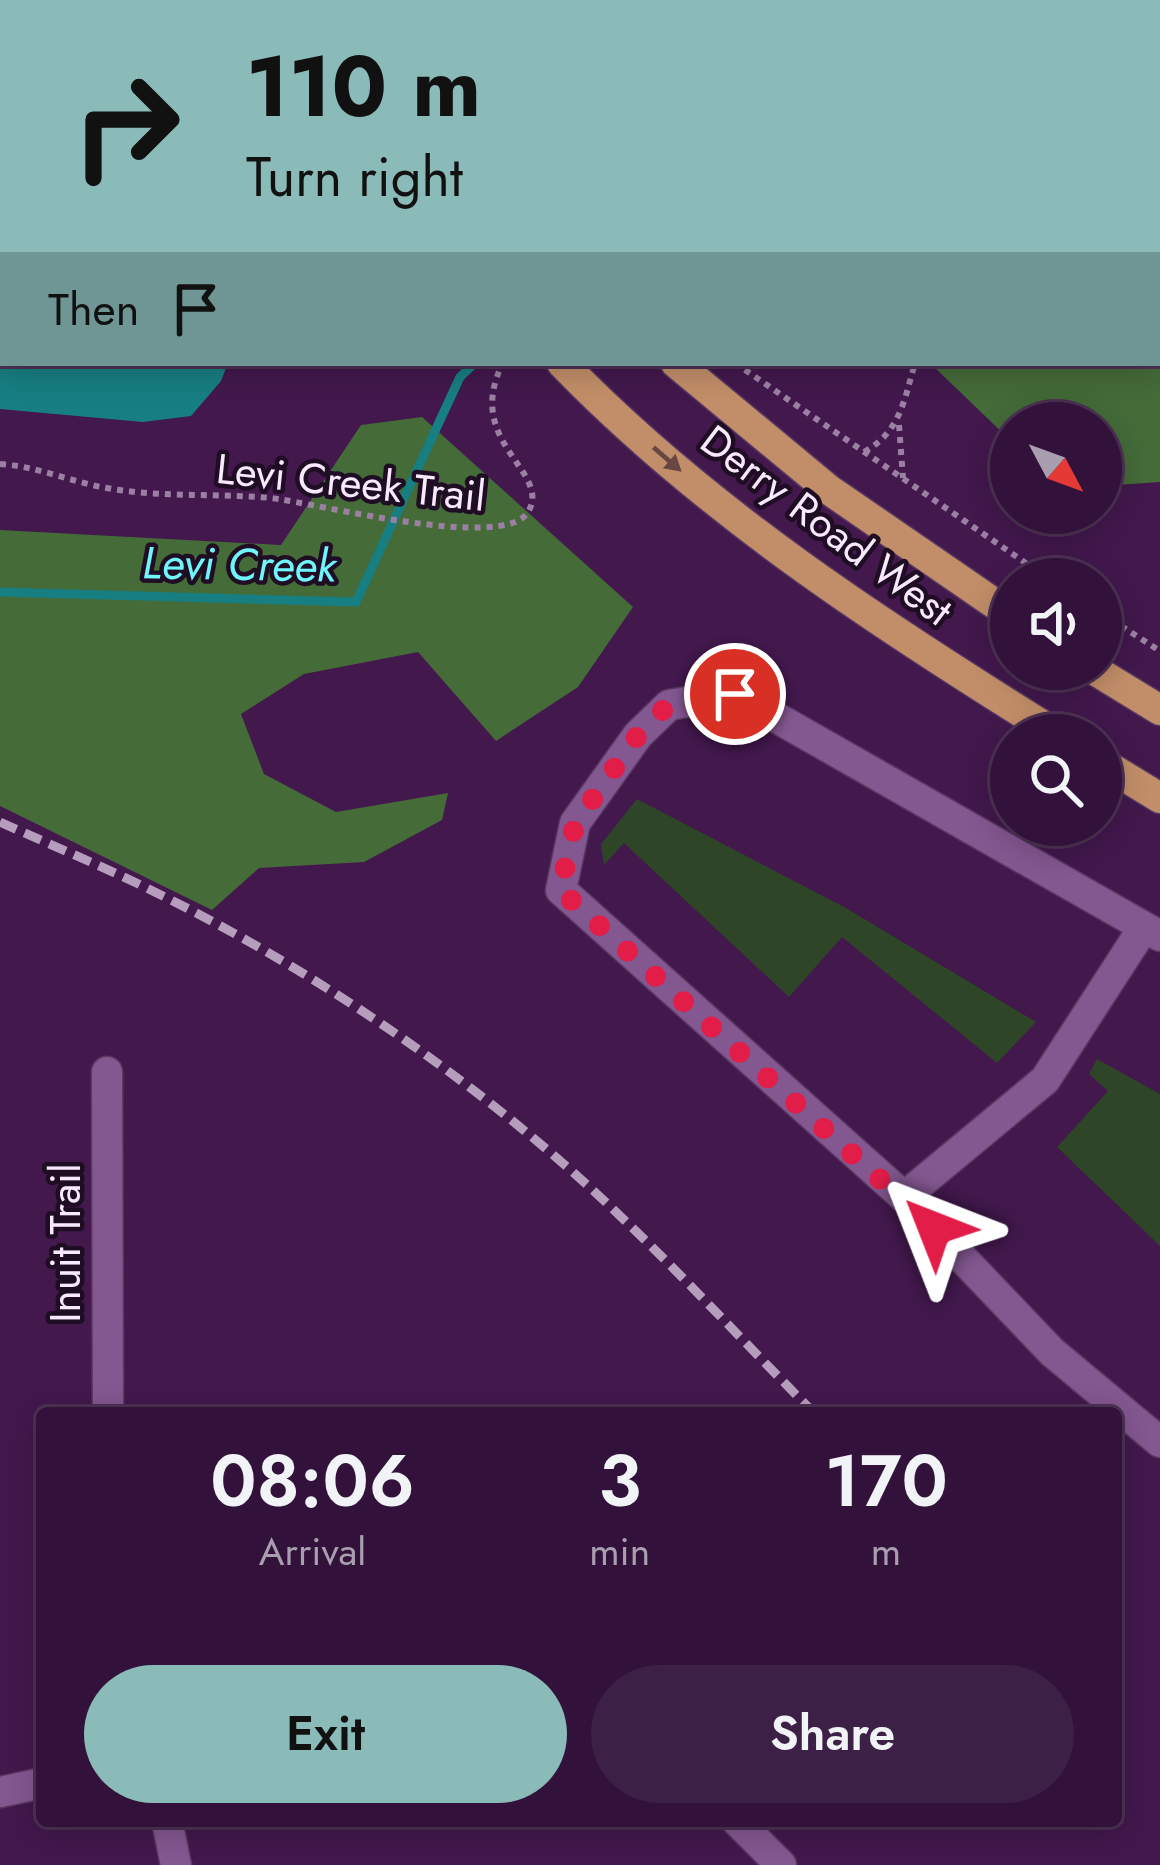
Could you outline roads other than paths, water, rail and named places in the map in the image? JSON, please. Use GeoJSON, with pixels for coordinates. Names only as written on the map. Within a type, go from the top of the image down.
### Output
{"type":"FeatureCollection","features":[{"type":"Feature","properties":{"kind":"main road","name":"Derry Road West"},"geometry":{"type":"LineString","coordinates":[[680,366],[828,489],[990,601]]}},
{"type":"Feature","properties":{"kind":"main road","name":"Derry Road West"},"geometry":{"type":"LineString","coordinates":[[571,372],[686,475],[778,547],[873,616],[1025,714]]}},
{"type":"Feature","properties":{"kind":"main road"},"geometry":{"type":"LineString","coordinates":[[1122,687],[1160,710]]}},
{"type":"Feature","properties":{"kind":"main road"},"geometry":{"type":"LineString","coordinates":[[1122,775],[1160,798]]}},
{"type":"Feature","properties":{"kind":"street"},"geometry":{"type":"LineString","coordinates":[[904,1197],[1045,1080],[1152,932],[735,694],[668,705],[638,735],[575,824],[560,890],[904,1197],[1052,1352],[1118,1407]]}},
{"type":"Feature","properties":{"kind":"street","name":"Inuit Trail"},"geometry":{"type":"LineString","coordinates":[[107,1072],[108,1407]]}},
{"type":"Feature","properties":{"kind":"street"},"geometry":{"type":"LineString","coordinates":[[1122,1410],[1160,1442]]}},
{"type":"Feature","properties":{"kind":"street"},"geometry":{"type":"LineString","coordinates":[[0,1792],[36,1784]]}},
{"type":"Feature","properties":{"kind":"street"},"geometry":{"type":"LineString","coordinates":[[168,1827],[176,1865]]}},
{"type":"Feature","properties":{"kind":"street"},"geometry":{"type":"LineString","coordinates":[[743,1827],[781,1865]]}},
{"type":"Feature","properties":{"kind":"waterway","name":"Levi Creek"},"geometry":{"type":"LineString","coordinates":[[0,592],[356,602],[460,377],[472,366]]}},
{"type":"Feature","properties":{"kind":"railway"},"geometry":{"type":"LineString","coordinates":[[0,822],[214,922],[353,1005],[442,1066],[602,1198],[808,1407]]}}]}
